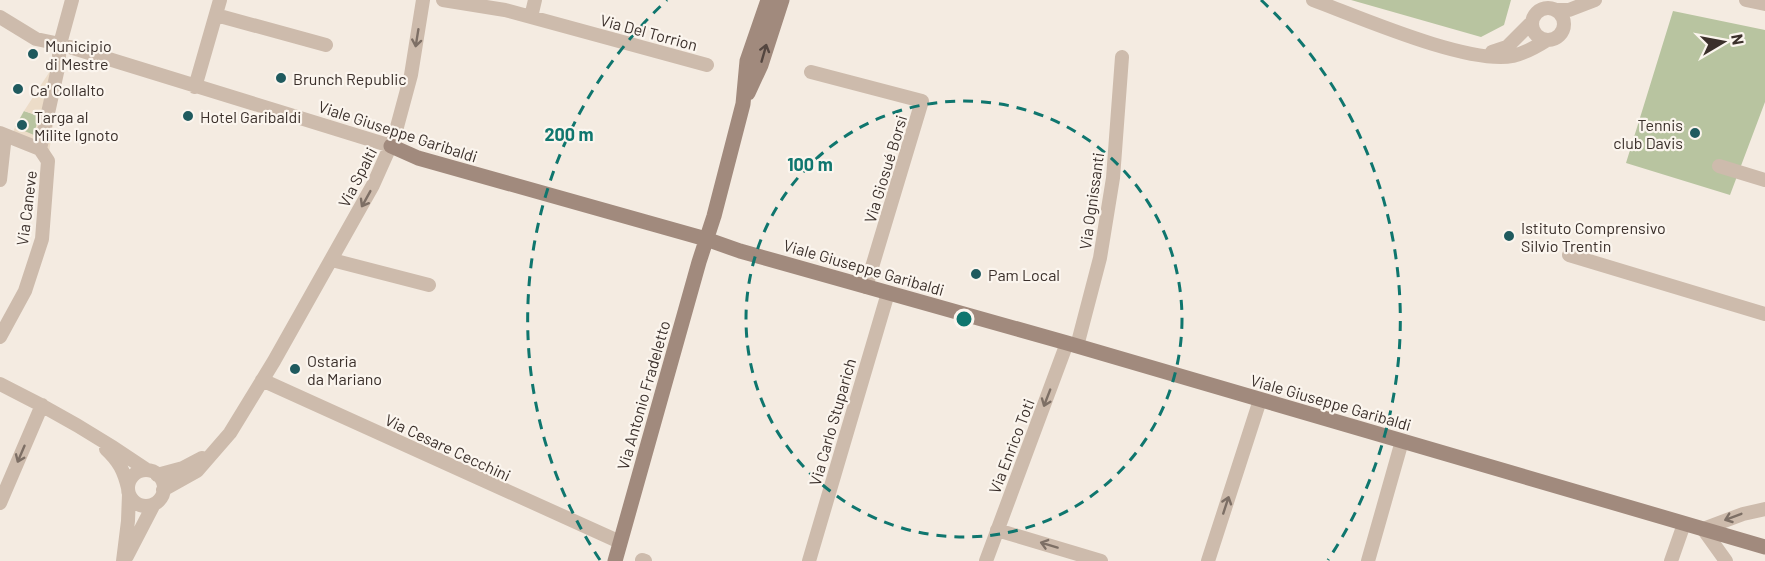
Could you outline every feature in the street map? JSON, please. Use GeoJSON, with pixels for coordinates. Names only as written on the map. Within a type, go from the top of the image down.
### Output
{"type":"FeatureCollection","features":[{"type":"Feature","properties":{"kind":"street"},"geometry":{"type":"LineString","coordinates":[[0,180],[3,156],[2,134],[40,149],[60,44],[72,0]]}},
{"type":"Feature","properties":{"kind":"street"},"geometry":{"type":"LineString","coordinates":[[195,87],[220,0]]}},
{"type":"Feature","properties":{"kind":"street","name":"Via Spalti"},"geometry":{"type":"LineString","coordinates":[[163,490],[197,471],[230,433],[332,260],[373,185],[391,146],[411,75],[423,0]]}},
{"type":"Feature","properties":{"kind":"street","name":"Via Del Torrion"},"geometry":{"type":"LineString","coordinates":[[443,0],[504,10],[706,65]]}},
{"type":"Feature","properties":{"kind":"street"},"geometry":{"type":"LineString","coordinates":[[531,17],[535,0]]}},
{"type":"Feature","properties":{"kind":"street"},"geometry":{"type":"LineString","coordinates":[[743,104],[747,61],[768,0]]}},
{"type":"Feature","properties":{"kind":"street"},"geometry":{"type":"LineString","coordinates":[[743,104],[761,64],[782,0]]}},
{"type":"Feature","properties":{"kind":"street"},"geometry":{"type":"LineString","coordinates":[[1313,0],[1418,38],[1475,54],[1513,56],[1536,48],[1546,40],[1557,38],[1566,21],[1592,1]]}},
{"type":"Feature","properties":{"kind":"street"},"geometry":{"type":"LineString","coordinates":[[1746,0],[1765,4]]}},
{"type":"Feature","properties":{"kind":"street"},"geometry":{"type":"LineString","coordinates":[[1475,54],[1500,51],[1507,47],[1521,35],[1541,10],[1550,9],[1562,12],[1592,1]]}},
{"type":"Feature","properties":{"kind":"street"},"geometry":{"type":"LineString","coordinates":[[1555,10],[1561,16],[1563,29]]}},
{"type":"Feature","properties":{"kind":"street"},"geometry":{"type":"LineString","coordinates":[[216,15],[326,45]]}},
{"type":"Feature","properties":{"kind":"street","name":"Viale Giuseppe Garibaldi"},"geometry":{"type":"LineString","coordinates":[[0,17],[36,39],[60,44],[391,146],[418,158],[706,239],[740,251],[1072,345],[1765,547]]}},
{"type":"Feature","properties":{"kind":"street"},"geometry":{"type":"LineString","coordinates":[[1532,22],[1537,36],[1546,40]]}},
{"type":"Feature","properties":{"kind":"street","name":"Via Ognissanti"},"geometry":{"type":"LineString","coordinates":[[1072,345],[1102,246],[1113,178],[1122,57]]}},
{"type":"Feature","properties":{"kind":"street","name":"Via Giosué Borsi"},"geometry":{"type":"LineString","coordinates":[[811,72],[922,101],[866,287]]}},
{"type":"Feature","properties":{"kind":"street","name":"Via Antonio Fradeletto"},"geometry":{"type":"LineString","coordinates":[[615,561],[743,104]]}},
{"type":"Feature","properties":{"kind":"street","name":"Via Caneve"},"geometry":{"type":"LineString","coordinates":[[0,337],[25,291],[42,239],[48,160],[40,149]]}},
{"type":"Feature","properties":{"kind":"street"},"geometry":{"type":"LineString","coordinates":[[1719,166],[1765,180]]}},
{"type":"Feature","properties":{"kind":"street"},"geometry":{"type":"LineString","coordinates":[[1569,255],[1765,314]]}},
{"type":"Feature","properties":{"kind":"street"},"geometry":{"type":"LineString","coordinates":[[332,260],[429,285]]}},
{"type":"Feature","properties":{"kind":"street","name":"Via Carlo Stuparich"},"geometry":{"type":"LineString","coordinates":[[809,561],[888,293]]}},
{"type":"Feature","properties":{"kind":"street","name":"Via Enrico Toti"},"geometry":{"type":"LineString","coordinates":[[986,561],[1072,345]]}},
{"type":"Feature","properties":{"kind":"street","name":"Via Cesare Cecchini"},"geometry":{"type":"LineString","coordinates":[[262,380],[620,542]]}},
{"type":"Feature","properties":{"kind":"street"},"geometry":{"type":"LineString","coordinates":[[0,384],[42,405],[161,478],[162,496],[154,504],[124,561]]}},
{"type":"Feature","properties":{"kind":"street"},"geometry":{"type":"LineString","coordinates":[[1208,561],[1260,400]]}},
{"type":"Feature","properties":{"kind":"street"},"geometry":{"type":"LineString","coordinates":[[0,503],[42,405]]}},
{"type":"Feature","properties":{"kind":"street"},"geometry":{"type":"LineString","coordinates":[[96,439],[117,459],[123,469],[132,499],[142,506],[154,504]]}},
{"type":"Feature","properties":{"kind":"street"},"geometry":{"type":"LineString","coordinates":[[1368,561],[1402,441]]}},
{"type":"Feature","properties":{"kind":"street","name":"Via Spalti"},"geometry":{"type":"LineString","coordinates":[[152,472],[183,468],[217,450]]}},
{"type":"Feature","properties":{"kind":"street"},"geometry":{"type":"LineString","coordinates":[[124,561],[129,482],[136,473],[152,472]]}},
{"type":"Feature","properties":{"kind":"street"},"geometry":{"type":"LineString","coordinates":[[1726,561],[1703,530],[1743,514],[1765,509]]}},
{"type":"Feature","properties":{"kind":"street"},"geometry":{"type":"LineString","coordinates":[[1671,561],[1684,524]]}},
{"type":"Feature","properties":{"kind":"street"},"geometry":{"type":"LineString","coordinates":[[997,530],[1101,561]]}},
{"type":"Feature","properties":{"kind":"green space"},"geometry":{"type":"Polygon","coordinates":[[[1351,0],[1511,0],[1504,25],[1481,37],[1351,0]]]}},
{"type":"Feature","properties":{"kind":"green space","name":"Tennis club Davis"},"geometry":{"type":"Polygon","coordinates":[[[1673,11],[1765,30],[1765,102],[1730,195],[1626,163],[1673,11]]]}},
{"type":"Feature","properties":{"kind":"green space"},"geometry":{"type":"Polygon","coordinates":[[[24,111],[39,116],[34,136],[15,127],[24,111]]]}},
{"type":"Feature","properties":{"kind":"shaded area"},"geometry":{"type":"Polygon","coordinates":[[[52,68],[54,117],[48,161],[11,138],[15,127],[34,135],[39,116],[24,111],[52,68]]]}},
{"type":"Feature","properties":{"kind":"place","name":"Municipio di Mestre"},"geometry":{"type":"Point","coordinates":[33,54]}},
{"type":"Feature","properties":{"kind":"place","name":"Brunch Republic"},"geometry":{"type":"Point","coordinates":[281,78]}},
{"type":"Feature","properties":{"kind":"place","name":"Ca' Collalto"},"geometry":{"type":"Point","coordinates":[18,89]}},
{"type":"Feature","properties":{"kind":"place","name":"Hotel Garibaldi"},"geometry":{"type":"Point","coordinates":[188,116]}},
{"type":"Feature","properties":{"kind":"place","name":"Targa al Milite Ignoto"},"geometry":{"type":"Point","coordinates":[22,125]}},
{"type":"Feature","properties":{"kind":"place","name":"Tennis club Davis"},"geometry":{"type":"Point","coordinates":[1695,133]}},
{"type":"Feature","properties":{"kind":"place","name":"Istituto Comprensivo Silvio Trentin"},"geometry":{"type":"Point","coordinates":[1509,236]}},
{"type":"Feature","properties":{"kind":"place","name":"Pam Local"},"geometry":{"type":"Point","coordinates":[976,274]}},
{"type":"Feature","properties":{"kind":"place","name":"Ostaria da Mariano"},"geometry":{"type":"Point","coordinates":[295,369]}}]}
